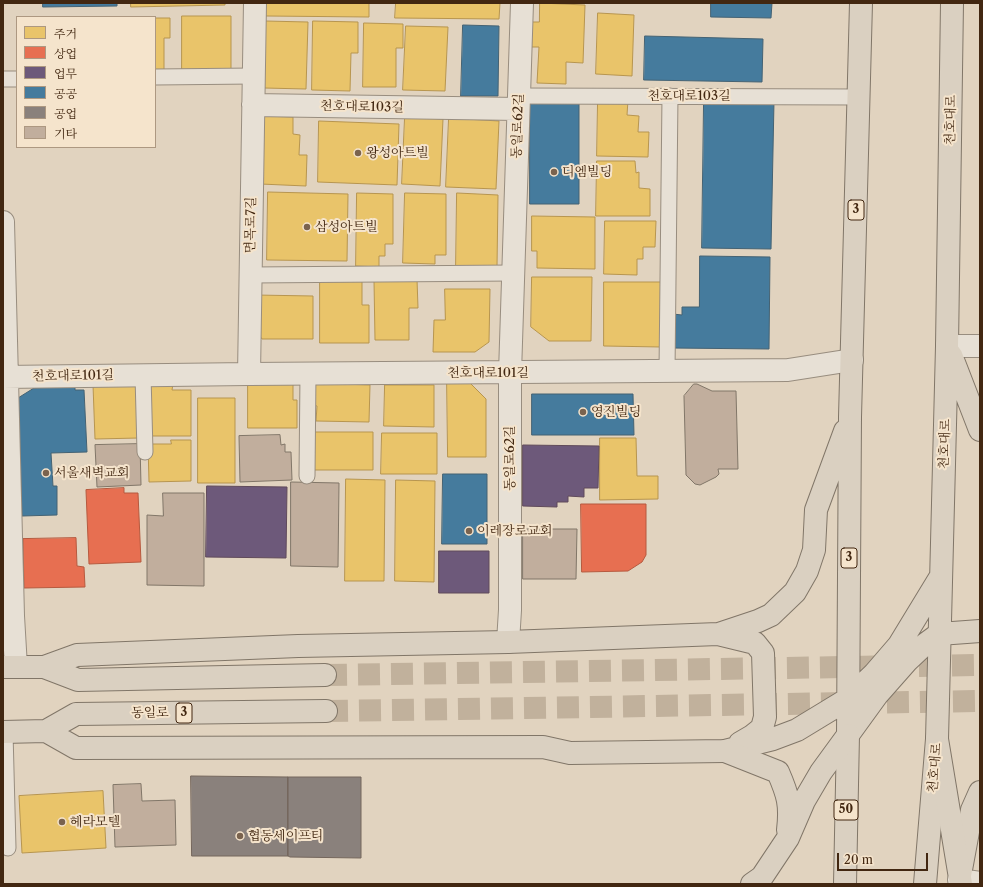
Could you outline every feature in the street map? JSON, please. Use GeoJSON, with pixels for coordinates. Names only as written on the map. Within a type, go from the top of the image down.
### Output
{"type":"FeatureCollection","features":[{"type":"Feature","properties":{"kind":"main road","name":"3"},"geometry":{"type":"LineString","coordinates":[[848,735],[850,417],[861,3]]}},
{"type":"Feature","properties":{"kind":"main road","name":"천호대로"},"geometry":{"type":"LineString","coordinates":[[925,884],[937,739],[947,346],[952,3]]}},
{"type":"Feature","properties":{"kind":"main road"},"geometry":{"type":"LineString","coordinates":[[947,346],[980,430]]}},
{"type":"Feature","properties":{"kind":"main road"},"geometry":{"type":"LineString","coordinates":[[10,667],[44,667],[77,655],[298,646],[508,642],[718,634],[758,621],[771,615],[795,592],[807,571],[814,550],[816,510],[850,417]]}},
{"type":"Feature","properties":{"kind":"main road"},"geometry":{"type":"LineString","coordinates":[[46,731],[76,748],[543,747],[570,753],[725,752],[773,739],[797,730],[834,709],[848,699],[874,674],[899,644],[941,576]]}},
{"type":"Feature","properties":{"kind":"main road"},"geometry":{"type":"LineString","coordinates":[[752,884],[762,877],[788,838],[804,801],[821,772],[877,695],[907,661],[924,645],[939,634],[980,632]]}},
{"type":"Feature","properties":{"kind":"main road"},"geometry":{"type":"LineString","coordinates":[[718,634],[755,643],[763,653],[766,717],[762,728],[752,736],[725,752]]}},
{"type":"Feature","properties":{"kind":"main road"},"geometry":{"type":"LineString","coordinates":[[44,667],[78,680],[326,676]]}},
{"type":"Feature","properties":{"kind":"main road","name":"동일로"},"geometry":{"type":"LineString","coordinates":[[4,732],[46,731],[76,714],[326,711]]}},
{"type":"Feature","properties":{"kind":"main road","name":"50"},"geometry":{"type":"LineString","coordinates":[[845,884],[848,735]]}},
{"type":"Feature","properties":{"kind":"main road"},"geometry":{"type":"LineString","coordinates":[[937,739],[964,883]]}},
{"type":"Feature","properties":{"kind":"main road"},"geometry":{"type":"LineString","coordinates":[[725,752],[778,772],[786,792],[790,812],[788,838]]}},
{"type":"Feature","properties":{"kind":"main road"},"geometry":{"type":"LineString","coordinates":[[964,883],[972,810],[980,792]]}},
{"type":"Feature","properties":{"kind":"street","name":"면목로7길"},"geometry":{"type":"LineString","coordinates":[[249,374],[255,3]]}},
{"type":"Feature","properties":{"kind":"street","name":"동일로62길"},"geometry":{"type":"LineString","coordinates":[[508,642],[510,610],[510,373],[522,3]]}},
{"type":"Feature","properties":{"kind":"street","name":"천호대로103길"},"geometry":{"type":"LineString","coordinates":[[253,105],[519,103]]}},
{"type":"Feature","properties":{"kind":"street"},"geometry":{"type":"LineString","coordinates":[[3,222],[5,377],[13,616],[10,667]]}},
{"type":"Feature","properties":{"kind":"street"},"geometry":{"type":"LineString","coordinates":[[947,346],[980,346]]}},
{"type":"Feature","properties":{"kind":"street","name":"천호대로101길"},"geometry":{"type":"LineString","coordinates":[[5,377],[788,370],[852,360]]}},
{"type":"Feature","properties":{"kind":"lane"},"geometry":{"type":"LineString","coordinates":[[156,77],[254,76]]}},
{"type":"Feature","properties":{"kind":"lane"},"geometry":{"type":"LineString","coordinates":[[3,79],[16,79]]}},
{"type":"Feature","properties":{"kind":"lane"},"geometry":{"type":"LineString","coordinates":[[667,371],[670,96]]}},
{"type":"Feature","properties":{"kind":"lane","name":"천호대로103길"},"geometry":{"type":"LineString","coordinates":[[519,103],[670,96],[859,97]]}},
{"type":"Feature","properties":{"kind":"lane"},"geometry":{"type":"LineString","coordinates":[[250,275],[513,273]]}},
{"type":"Feature","properties":{"kind":"lane"},"geometry":{"type":"LineString","coordinates":[[307,476],[308,374]]}},
{"type":"Feature","properties":{"kind":"lane"},"geometry":{"type":"LineString","coordinates":[[143,375],[145,452]]}},
{"type":"Feature","properties":{"kind":"lane"},"geometry":{"type":"LineString","coordinates":[[4,732],[8,848]]}},
{"type":"Feature","properties":{"kind":"building: 주거"},"geometry":{"type":"Polygon","coordinates":[[[131,3],[225,3],[225,5],[131,7],[131,3]]]}},
{"type":"Feature","properties":{"kind":"building: 주거"},"geometry":{"type":"Polygon","coordinates":[[[266,3],[369,3],[369,17],[266,16],[266,3]]]}},
{"type":"Feature","properties":{"kind":"building: 주거"},"geometry":{"type":"Polygon","coordinates":[[[396,3],[500,3],[499,19],[395,18],[396,3]]]}},
{"type":"Feature","properties":{"kind":"building: 주거"},"geometry":{"type":"Polygon","coordinates":[[[540,3],[585,5],[583,63],[566,62],[566,84],[537,83],[539,47],[529,47],[530,22],[539,22],[540,3]]]}},
{"type":"Feature","properties":{"kind":"building: 주거"},"geometry":{"type":"Polygon","coordinates":[[[598,13],[634,15],[632,76],[596,74],[598,13]]]}},
{"type":"Feature","properties":{"kind":"building: 주거"},"geometry":{"type":"Polygon","coordinates":[[[182,16],[231,16],[231,70],[182,71],[182,16]]]}},
{"type":"Feature","properties":{"kind":"building: 주거"},"geometry":{"type":"Polygon","coordinates":[[[156,18],[170,18],[170,38],[164,38],[164,70],[156,70],[156,18]]]}},
{"type":"Feature","properties":{"kind":"building: 주거"},"geometry":{"type":"Polygon","coordinates":[[[265,21],[308,22],[306,89],[264,88],[265,21]]]}},
{"type":"Feature","properties":{"kind":"building: 주거"},"geometry":{"type":"Polygon","coordinates":[[[313,21],[358,22],[358,53],[351,53],[350,91],[312,90],[313,21]]]}},
{"type":"Feature","properties":{"kind":"building: 주거"},"geometry":{"type":"Polygon","coordinates":[[[364,23],[403,24],[403,48],[396,48],[396,87],[363,87],[364,23]]]}},
{"type":"Feature","properties":{"kind":"building: 주거"},"geometry":{"type":"Polygon","coordinates":[[[406,26],[448,27],[445,91],[403,90],[406,26]]]}},
{"type":"Feature","properties":{"kind":"building: 주거"},"geometry":{"type":"Polygon","coordinates":[[[598,100],[628,100],[627,115],[639,116],[638,132],[649,132],[648,157],[597,156],[598,100]]]}},
{"type":"Feature","properties":{"kind":"building: 주거"},"geometry":{"type":"Polygon","coordinates":[[[263,116],[293,117],[293,134],[300,135],[299,155],[307,155],[306,186],[260,184],[263,116]]]}},
{"type":"Feature","properties":{"kind":"building: 주거"},"geometry":{"type":"Polygon","coordinates":[[[405,117],[443,119],[440,186],[402,184],[405,117]]]}},
{"type":"Feature","properties":{"kind":"building: 주거"},"geometry":{"type":"Polygon","coordinates":[[[449,118],[499,121],[496,189],[446,187],[449,118]]]}},
{"type":"Feature","properties":{"kind":"building: 주거","name":"왕성아트빌"},"geometry":{"type":"Polygon","coordinates":[[[319,121],[399,124],[397,185],[318,182],[319,121]]]}},
{"type":"Feature","properties":{"kind":"building: 주거"},"geometry":{"type":"Polygon","coordinates":[[[597,161],[635,161],[636,173],[639,172],[639,188],[650,189],[650,216],[596,216],[597,161]]]}},
{"type":"Feature","properties":{"kind":"building: 주거","name":"삼성아트빌"},"geometry":{"type":"Polygon","coordinates":[[[268,192],[348,194],[347,261],[267,260],[268,192]]]}},
{"type":"Feature","properties":{"kind":"building: 주거"},"geometry":{"type":"Polygon","coordinates":[[[357,193],[393,194],[393,244],[385,244],[385,256],[379,256],[379,267],[356,266],[357,193]]]}},
{"type":"Feature","properties":{"kind":"building: 주거"},"geometry":{"type":"Polygon","coordinates":[[[405,193],[446,194],[446,255],[435,255],[435,264],[403,263],[405,193]]]}},
{"type":"Feature","properties":{"kind":"building: 주거"},"geometry":{"type":"Polygon","coordinates":[[[457,193],[498,195],[497,267],[456,266],[457,193]]]}},
{"type":"Feature","properties":{"kind":"building: 주거"},"geometry":{"type":"Polygon","coordinates":[[[532,216],[595,217],[595,269],[537,268],[537,251],[532,251],[532,216]]]}},
{"type":"Feature","properties":{"kind":"building: 주거"},"geometry":{"type":"Polygon","coordinates":[[[605,221],[656,221],[655,247],[643,247],[643,259],[637,259],[637,275],[604,274],[605,221]]]}},
{"type":"Feature","properties":{"kind":"building: 주거"},"geometry":{"type":"Polygon","coordinates":[[[532,277],[592,277],[591,341],[549,341],[531,327],[532,277]]]}},
{"type":"Feature","properties":{"kind":"building: 주거"},"geometry":{"type":"Polygon","coordinates":[[[417,279],[418,308],[409,308],[409,340],[375,340],[374,280],[417,279]]]}},
{"type":"Feature","properties":{"kind":"building: 주거"},"geometry":{"type":"Polygon","coordinates":[[[320,280],[362,280],[362,305],[369,305],[369,343],[320,343],[320,280]]]}},
{"type":"Feature","properties":{"kind":"building: 주거"},"geometry":{"type":"Polygon","coordinates":[[[604,282],[661,282],[661,347],[604,346],[604,282]]]}},
{"type":"Feature","properties":{"kind":"building: 주거"},"geometry":{"type":"Polygon","coordinates":[[[445,289],[490,289],[489,342],[475,352],[433,352],[434,320],[445,320],[445,289]]]}},
{"type":"Feature","properties":{"kind":"building: 주거"},"geometry":{"type":"Polygon","coordinates":[[[255,295],[313,296],[313,339],[262,339],[255,329],[255,295]]]}},
{"type":"Feature","properties":{"kind":"building: 주거"},"geometry":{"type":"Polygon","coordinates":[[[447,381],[468,381],[486,399],[486,457],[448,457],[447,381]]]}},
{"type":"Feature","properties":{"kind":"building: 주거"},"geometry":{"type":"Polygon","coordinates":[[[248,383],[293,383],[293,400],[297,400],[297,428],[248,428],[248,383]]]}},
{"type":"Feature","properties":{"kind":"building: 주거"},"geometry":{"type":"Polygon","coordinates":[[[313,383],[370,385],[369,422],[316,421],[317,406],[312,405],[313,383]]]}},
{"type":"Feature","properties":{"kind":"building: 주거"},"geometry":{"type":"Polygon","coordinates":[[[138,384],[139,438],[95,439],[93,385],[138,384]]]}},
{"type":"Feature","properties":{"kind":"building: 주거"},"geometry":{"type":"Polygon","coordinates":[[[150,384],[173,384],[172,390],[191,390],[191,436],[150,436],[150,384]]]}},
{"type":"Feature","properties":{"kind":"building: 주거"},"geometry":{"type":"Polygon","coordinates":[[[385,385],[434,385],[434,427],[384,426],[385,385]]]}},
{"type":"Feature","properties":{"kind":"building: 주거"},"geometry":{"type":"Polygon","coordinates":[[[198,398],[235,398],[235,483],[198,483],[198,398]]]}},
{"type":"Feature","properties":{"kind":"building: 주거"},"geometry":{"type":"Polygon","coordinates":[[[314,432],[373,432],[373,470],[313,470],[314,432]]]}},
{"type":"Feature","properties":{"kind":"building: 주거"},"geometry":{"type":"Polygon","coordinates":[[[382,433],[437,433],[437,474],[381,474],[382,433]]]}},
{"type":"Feature","properties":{"kind":"building: 주거"},"geometry":{"type":"Polygon","coordinates":[[[600,438],[636,438],[637,476],[658,476],[658,499],[600,500],[600,438]]]}},
{"type":"Feature","properties":{"kind":"building: 주거"},"geometry":{"type":"Polygon","coordinates":[[[171,440],[191,440],[191,481],[149,482],[148,444],[171,444],[171,440]]]}},
{"type":"Feature","properties":{"kind":"building: 주거"},"geometry":{"type":"Polygon","coordinates":[[[346,479],[385,480],[384,581],[345,581],[346,479]]]}},
{"type":"Feature","properties":{"kind":"building: 주거"},"geometry":{"type":"Polygon","coordinates":[[[396,480],[435,481],[434,582],[395,581],[396,480]]]}},
{"type":"Feature","properties":{"kind":"building: 주거","name":"헤라모텔"},"geometry":{"type":"Polygon","coordinates":[[[103,791],[106,848],[22,853],[19,796],[103,791]]]}},
{"type":"Feature","properties":{"kind":"building: 상업"},"geometry":{"type":"Polygon","coordinates":[[[124,488],[124,493],[138,493],[141,562],[89,564],[86,490],[124,488]]]}},
{"type":"Feature","properties":{"kind":"building: 상업"},"geometry":{"type":"Polygon","coordinates":[[[581,504],[646,504],[646,555],[642,562],[628,571],[582,572],[581,504]]]}},
{"type":"Feature","properties":{"kind":"building: 상업"},"geometry":{"type":"Polygon","coordinates":[[[76,538],[77,566],[84,567],[85,587],[24,588],[23,539],[76,538]]]}},
{"type":"Feature","properties":{"kind":"building: 업무"},"geometry":{"type":"Polygon","coordinates":[[[523,445],[599,446],[598,488],[584,488],[584,497],[568,496],[568,502],[557,502],[557,507],[523,506],[523,445]]]}},
{"type":"Feature","properties":{"kind":"building: 업무"},"geometry":{"type":"Polygon","coordinates":[[[207,486],[287,487],[286,558],[206,557],[207,486]]]}},
{"type":"Feature","properties":{"kind":"building: 업무"},"geometry":{"type":"Polygon","coordinates":[[[439,551],[489,551],[489,593],[439,593],[439,551]]]}},
{"type":"Feature","properties":{"kind":"building: 공공"},"geometry":{"type":"Polygon","coordinates":[[[43,3],[117,3],[117,6],[43,7],[43,3]]]}},
{"type":"Feature","properties":{"kind":"building: 공공"},"geometry":{"type":"Polygon","coordinates":[[[711,3],[772,3],[771,18],[711,17],[711,3]]]}},
{"type":"Feature","properties":{"kind":"building: 공공"},"geometry":{"type":"Polygon","coordinates":[[[463,25],[499,26],[498,96],[461,96],[463,25]]]}},
{"type":"Feature","properties":{"kind":"building: 공공"},"geometry":{"type":"Polygon","coordinates":[[[645,36],[763,39],[762,82],[644,80],[645,36]]]}},
{"type":"Feature","properties":{"kind":"building: 공공"},"geometry":{"type":"Polygon","coordinates":[[[704,100],[774,101],[771,249],[702,248],[704,100]]]}},
{"type":"Feature","properties":{"kind":"building: 공공","name":"디엠빌딩"},"geometry":{"type":"Polygon","coordinates":[[[530,103],[579,103],[579,204],[530,204],[530,103]]]}},
{"type":"Feature","properties":{"kind":"building: 공공"},"geometry":{"type":"Polygon","coordinates":[[[700,256],[770,257],[769,349],[672,348],[673,314],[682,315],[682,307],[699,307],[700,256]]]}},
{"type":"Feature","properties":{"kind":"building: 공공"},"geometry":{"type":"Polygon","coordinates":[[[75,387],[75,390],[84,390],[87,452],[51,453],[53,486],[57,486],[57,515],[22,516],[18,398],[34,388],[75,387]]]}},
{"type":"Feature","properties":{"kind":"building: 공공","name":"영진빌딩"},"geometry":{"type":"Polygon","coordinates":[[[532,394],[633,394],[634,435],[532,435],[532,394]]]}},
{"type":"Feature","properties":{"kind":"building: 공공"},"geometry":{"type":"Polygon","coordinates":[[[443,474],[487,474],[487,544],[442,544],[443,474]]]}},
{"type":"Feature","properties":{"kind":"building: 공업","name":"협동세이프티"},"geometry":{"type":"Polygon","coordinates":[[[191,776],[288,777],[288,856],[192,856],[191,776]]]}},
{"type":"Feature","properties":{"kind":"building: 공업"},"geometry":{"type":"Polygon","coordinates":[[[288,777],[361,777],[361,858],[288,856],[288,777]]]}},
{"type":"Feature","properties":{"kind":"building: 기타"},"geometry":{"type":"Polygon","coordinates":[[[694,384],[712,391],[736,391],[738,469],[718,469],[719,474],[716,477],[700,485],[695,484],[686,475],[684,396],[694,384]]]}},
{"type":"Feature","properties":{"kind":"building: 기타"},"geometry":{"type":"Polygon","coordinates":[[[280,435],[281,445],[285,444],[285,452],[291,452],[292,480],[240,482],[239,436],[280,435]]]}},
{"type":"Feature","properties":{"kind":"building: 기타"},"geometry":{"type":"Polygon","coordinates":[[[140,444],[141,485],[97,487],[95,445],[140,444]]]}},
{"type":"Feature","properties":{"kind":"building: 기타"},"geometry":{"type":"Polygon","coordinates":[[[291,482],[339,483],[338,567],[291,566],[291,482]]]}},
{"type":"Feature","properties":{"kind":"building: 기타"},"geometry":{"type":"Polygon","coordinates":[[[163,493],[204,493],[204,586],[147,585],[147,515],[163,516],[163,493]]]}},
{"type":"Feature","properties":{"kind":"building: 기타"},"geometry":{"type":"Polygon","coordinates":[[[523,529],[577,529],[576,579],[523,579],[523,529]]]}},
{"type":"Feature","properties":{"kind":"building: 기타"},"geometry":{"type":"Polygon","coordinates":[[[141,784],[142,801],[175,800],[176,845],[115,847],[113,785],[141,784]]]}},
{"type":"Feature","properties":{"kind":"tunnel"},"geometry":{"type":"LineString","coordinates":[[325,675],[980,665]]}},
{"type":"Feature","properties":{"kind":"tunnel"},"geometry":{"type":"LineString","coordinates":[[326,711],[980,701]]}},
{"type":"Feature","properties":{"kind":"place","name":"왕성아트빌"},"geometry":{"type":"Point","coordinates":[358,153]}},
{"type":"Feature","properties":{"kind":"place","name":"디엠빌딩"},"geometry":{"type":"Point","coordinates":[554,172]}},
{"type":"Feature","properties":{"kind":"place","name":"삼성아트빌"},"geometry":{"type":"Point","coordinates":[307,227]}},
{"type":"Feature","properties":{"kind":"place","name":"영진빌딩"},"geometry":{"type":"Point","coordinates":[583,412]}},
{"type":"Feature","properties":{"kind":"place","name":"서울새벽교회"},"geometry":{"type":"Point","coordinates":[46,473]}},
{"type":"Feature","properties":{"kind":"place","name":"이레장로교회"},"geometry":{"type":"Point","coordinates":[469,531]}},
{"type":"Feature","properties":{"kind":"place","name":"헤라모텔"},"geometry":{"type":"Point","coordinates":[62,822]}},
{"type":"Feature","properties":{"kind":"place","name":"협동세이프티"},"geometry":{"type":"Point","coordinates":[240,836]}}]}
